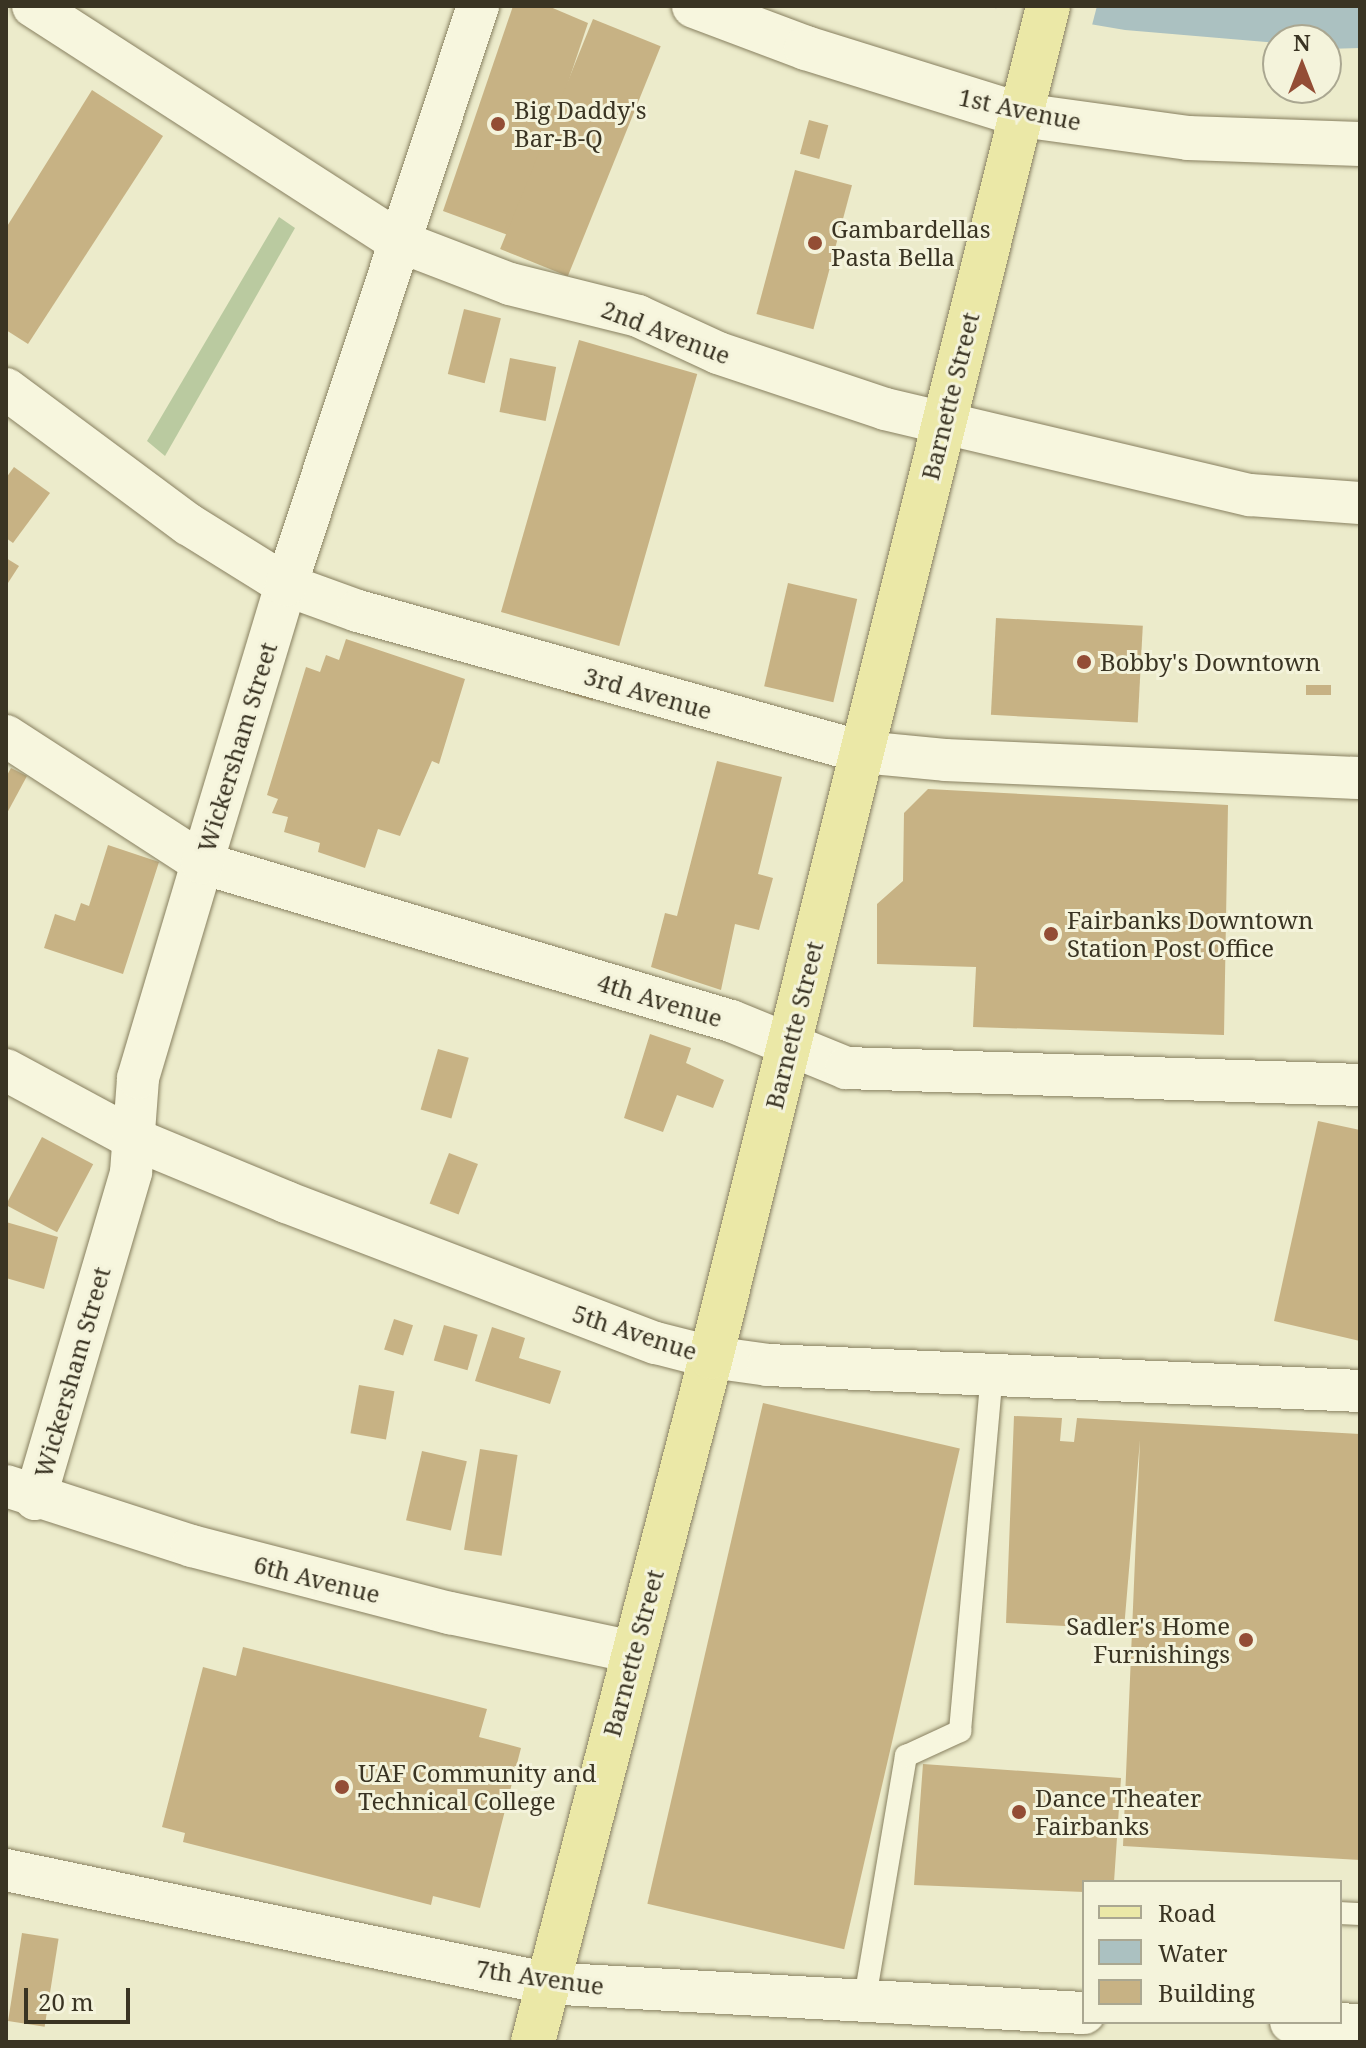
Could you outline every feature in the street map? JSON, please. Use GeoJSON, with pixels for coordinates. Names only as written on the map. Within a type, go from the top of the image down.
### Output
{"type":"FeatureCollection","features":[{"type":"Feature","properties":{"kind":"main road","name":"1st Avenue"},"geometry":{"type":"LineString","coordinates":[[694,6],[806,48],[1021,115],[1188,138],[1360,144]]}},
{"type":"Feature","properties":{"kind":"main road","name":"Barnette Street"},"geometry":{"type":"LineString","coordinates":[[533,2042],[545,1983],[711,1357],[1043,25]]}},
{"type":"Feature","properties":{"kind":"street","name":"2nd Avenue"},"geometry":{"type":"LineString","coordinates":[[33,6],[398,241],[510,284],[638,316],[718,353],[885,409],[1250,495],[1360,503]]}},
{"type":"Feature","properties":{"kind":"street","name":"Wickersham Street"},"geometry":{"type":"LineString","coordinates":[[21,1492],[131,1172],[138,1078],[286,585],[478,6]]}},
{"type":"Feature","properties":{"kind":"street","name":"3rd Avenue"},"geometry":{"type":"LineString","coordinates":[[6,389],[188,524],[286,585],[358,611],[862,752],[945,760],[1360,778]]}},
{"type":"Feature","properties":{"kind":"street","name":"4th Avenue"},"geometry":{"type":"LineString","coordinates":[[6,736],[202,863],[731,1021],[788,1047],[846,1068],[1360,1085]]}},
{"type":"Feature","properties":{"kind":"street","name":"5th Avenue"},"geometry":{"type":"LineString","coordinates":[[6,1070],[134,1139],[395,1245],[656,1343],[711,1357],[768,1365],[1360,1391]]}},
{"type":"Feature","properties":{"kind":"street","name":"6th Avenue"},"geometry":{"type":"LineString","coordinates":[[21,1492],[192,1546],[450,1613],[633,1652]]}},
{"type":"Feature","properties":{"kind":"street","name":"7th Avenue"},"geometry":{"type":"LineString","coordinates":[[6,1870],[545,1983],[864,2004],[1082,2013]]}},
{"type":"Feature","properties":{"kind":"street"},"geometry":{"type":"LineString","coordinates":[[1337,2024],[1360,2025]]}},
{"type":"Feature","properties":{"kind":"lane"},"geometry":{"type":"LineString","coordinates":[[864,2004],[906,1756],[960,1731],[992,1375]]}},
{"type":"Feature","properties":{"kind":"green space"},"geometry":{"type":"Polygon","coordinates":[[[279,217],[295,228],[165,456],[147,441],[279,217]]]}},
{"type":"Feature","properties":{"kind":"water"},"geometry":{"type":"Polygon","coordinates":[[[983,6],[1360,6],[1360,48],[1342,49],[1342,24],[1262,24],[1262,42],[1125,30],[983,6]]]}},
{"type":"Feature","properties":{"kind":"pier"},"geometry":{"type":"Polygon","coordinates":[[[997,6],[1097,6],[1091,29],[995,13],[997,6]]]}},
{"type":"Feature","properties":{"kind":"building"},"geometry":{"type":"Polygon","coordinates":[[[513,6],[548,6],[588,23],[516,238],[443,211],[513,6]]]}},
{"type":"Feature","properties":{"kind":"building"},"geometry":{"type":"Polygon","coordinates":[[[593,19],[661,46],[568,276],[500,249],[593,19]]]}},
{"type":"Feature","properties":{"kind":"building"},"geometry":{"type":"Polygon","coordinates":[[[92,90],[163,136],[28,344],[6,330],[6,228],[92,90]]]}},
{"type":"Feature","properties":{"kind":"building"},"geometry":{"type":"Polygon","coordinates":[[[809,120],[828,125],[819,159],[800,154],[809,120]]]}},
{"type":"Feature","properties":{"kind":"building"},"geometry":{"type":"Polygon","coordinates":[[[795,170],[852,185],[813,329],[756,314],[795,170]]]}},
{"type":"Feature","properties":{"kind":"building"},"geometry":{"type":"Polygon","coordinates":[[[464,309],[501,318],[485,383],[448,374],[464,309]]]}},
{"type":"Feature","properties":{"kind":"building"},"geometry":{"type":"Polygon","coordinates":[[[579,340],[697,374],[619,646],[501,612],[579,340]]]}},
{"type":"Feature","properties":{"kind":"building"},"geometry":{"type":"Polygon","coordinates":[[[510,358],[556,367],[546,421],[500,412],[510,358]]]}},
{"type":"Feature","properties":{"kind":"building"},"geometry":{"type":"Polygon","coordinates":[[[14,467],[50,493],[13,543],[6,538],[6,478],[14,467]]]}},
{"type":"Feature","properties":{"kind":"building"},"geometry":{"type":"Polygon","coordinates":[[[6,558],[19,566],[6,586],[6,558]]]}},
{"type":"Feature","properties":{"kind":"building"},"geometry":{"type":"Polygon","coordinates":[[[788,583],[857,599],[833,702],[764,686],[788,583]]]}},
{"type":"Feature","properties":{"kind":"building"},"geometry":{"type":"Polygon","coordinates":[[[996,618],[1143,626],[1138,723],[991,715],[996,618]]]}},
{"type":"Feature","properties":{"kind":"building"},"geometry":{"type":"Polygon","coordinates":[[[346,639],[465,679],[439,764],[432,761],[400,836],[378,829],[365,868],[318,852],[320,843],[284,832],[288,817],[272,813],[278,799],[267,795],[306,667],[320,672],[326,655],[339,660],[346,639]]]}},
{"type":"Feature","properties":{"kind":"building"},"geometry":{"type":"Polygon","coordinates":[[[569,682],[596,690],[593,701],[566,693],[569,682]]]}},
{"type":"Feature","properties":{"kind":"building"},"geometry":{"type":"Polygon","coordinates":[[[1306,685],[1331,685],[1331,695],[1306,695],[1306,685]]]}},
{"type":"Feature","properties":{"kind":"building"},"geometry":{"type":"Polygon","coordinates":[[[717,761],[782,777],[758,874],[773,878],[759,930],[735,924],[721,990],[651,967],[665,913],[677,916],[717,761]]]}},
{"type":"Feature","properties":{"kind":"building"},"geometry":{"type":"Polygon","coordinates":[[[11,768],[27,776],[6,815],[6,777],[11,768]]]}},
{"type":"Feature","properties":{"kind":"building","name":"Fairbanks Downtown Station Post Office"},"geometry":{"type":"Polygon","coordinates":[[[928,789],[1228,805],[1224,1035],[973,1027],[976,967],[877,964],[877,904],[903,881],[904,813],[928,789]]]}},
{"type":"Feature","properties":{"kind":"building"},"geometry":{"type":"Polygon","coordinates":[[[108,845],[159,862],[123,974],[44,948],[55,914],[75,921],[81,903],[89,906],[108,845]]]}},
{"type":"Feature","properties":{"kind":"building"},"geometry":{"type":"Polygon","coordinates":[[[650,1034],[691,1048],[686,1063],[724,1080],[713,1108],[677,1095],[663,1132],[624,1118],[650,1034]]]}},
{"type":"Feature","properties":{"kind":"building"},"geometry":{"type":"Polygon","coordinates":[[[438,1049],[469,1058],[451,1118],[421,1110],[438,1049]]]}},
{"type":"Feature","properties":{"kind":"building"},"geometry":{"type":"Polygon","coordinates":[[[1318,1121],[1360,1130],[1360,1341],[1274,1321],[1318,1121]]]}},
{"type":"Feature","properties":{"kind":"building"},"geometry":{"type":"Polygon","coordinates":[[[42,1137],[93,1164],[57,1232],[6,1205],[42,1137]]]}},
{"type":"Feature","properties":{"kind":"building"},"geometry":{"type":"Polygon","coordinates":[[[449,1153],[478,1164],[459,1215],[430,1203],[449,1153]]]}},
{"type":"Feature","properties":{"kind":"building"},"geometry":{"type":"Polygon","coordinates":[[[6,1222],[58,1237],[44,1289],[6,1278],[6,1222]]]}},
{"type":"Feature","properties":{"kind":"building"},"geometry":{"type":"Polygon","coordinates":[[[394,1319],[413,1325],[403,1356],[384,1349],[394,1319]]]}},
{"type":"Feature","properties":{"kind":"building"},"geometry":{"type":"Polygon","coordinates":[[[444,1325],[478,1335],[467,1370],[434,1361],[444,1325]]]}},
{"type":"Feature","properties":{"kind":"building"},"geometry":{"type":"Polygon","coordinates":[[[492,1327],[525,1338],[519,1358],[561,1371],[550,1404],[475,1381],[492,1327]]]}},
{"type":"Feature","properties":{"kind":"building"},"geometry":{"type":"Polygon","coordinates":[[[359,1385],[394,1391],[386,1440],[350,1433],[359,1385]]]}},
{"type":"Feature","properties":{"kind":"building"},"geometry":{"type":"Polygon","coordinates":[[[763,1403],[960,1448],[844,1949],[647,1904],[763,1403]]]}},
{"type":"Feature","properties":{"kind":"building","name":"Sadler's Home Furnishings"},"geometry":{"type":"Polygon","coordinates":[[[1014,1416],[1062,1418],[1060,1441],[1074,1442],[1077,1418],[1360,1434],[1360,1860],[1123,1846],[1140,1440],[1124,1629],[1006,1623],[1014,1416]]]}},
{"type":"Feature","properties":{"kind":"building"},"geometry":{"type":"Polygon","coordinates":[[[480,1449],[518,1455],[502,1556],[464,1550],[480,1449]]]}},
{"type":"Feature","properties":{"kind":"building"},"geometry":{"type":"Polygon","coordinates":[[[422,1451],[467,1461],[451,1531],[406,1520],[422,1451]]]}},
{"type":"Feature","properties":{"kind":"building","name":"UAF Community and Technical College"},"geometry":{"type":"Polygon","coordinates":[[[243,1647],[487,1709],[479,1737],[521,1748],[480,1908],[433,1896],[431,1905],[183,1842],[185,1833],[162,1827],[203,1667],[236,1676],[243,1647]]]}},
{"type":"Feature","properties":{"kind":"building","name":"Dance Theater Fairbanks"},"geometry":{"type":"Polygon","coordinates":[[[923,1764],[1121,1778],[1114,1880],[1082,1880],[1082,1892],[914,1885],[923,1764]]]}},
{"type":"Feature","properties":{"kind":"building"},"geometry":{"type":"Polygon","coordinates":[[[22,1933],[59,1939],[45,2027],[8,2021],[22,1933]]]}},
{"type":"Feature","properties":{"kind":"place","name":"Big Daddy's Bar-B-Q"},"geometry":{"type":"Point","coordinates":[498,124]}},
{"type":"Feature","properties":{"kind":"place","name":"Gambardellas Pasta Bella"},"geometry":{"type":"Point","coordinates":[815,243]}},
{"type":"Feature","properties":{"kind":"place","name":"Bobby's Downtown"},"geometry":{"type":"Point","coordinates":[1084,662]}},
{"type":"Feature","properties":{"kind":"place","name":"Fairbanks Downtown Station Post Office"},"geometry":{"type":"Point","coordinates":[1051,934]}},
{"type":"Feature","properties":{"kind":"place","name":"Sadler's Home Furnishings"},"geometry":{"type":"Point","coordinates":[1246,1640]}},
{"type":"Feature","properties":{"kind":"place","name":"UAF Community and Technical College"},"geometry":{"type":"Point","coordinates":[342,1787]}},
{"type":"Feature","properties":{"kind":"place","name":"Dance Theater Fairbanks"},"geometry":{"type":"Point","coordinates":[1019,1812]}}]}
